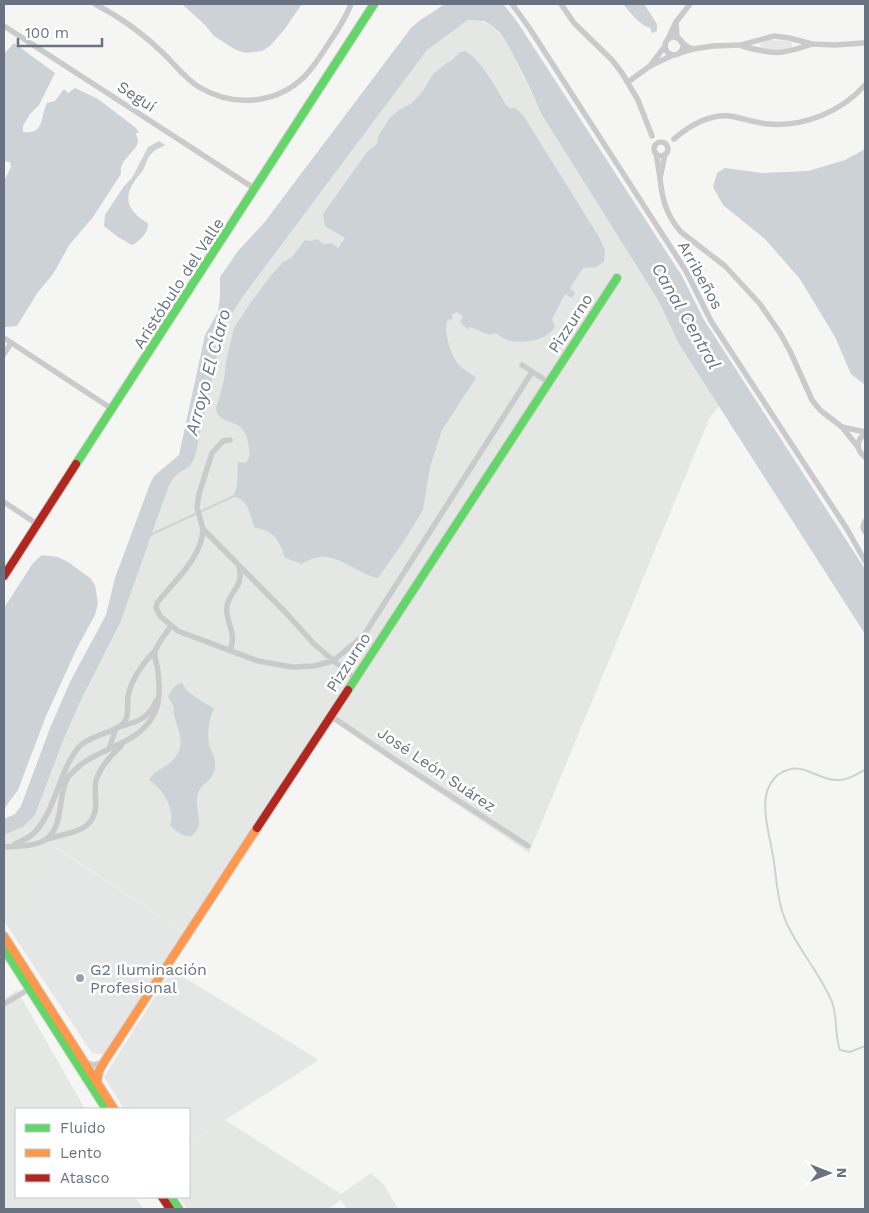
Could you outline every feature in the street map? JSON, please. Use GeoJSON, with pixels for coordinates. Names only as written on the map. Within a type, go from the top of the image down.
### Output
{"type":"FeatureCollection","features":[{"type":"Feature","properties":{"kind":"street"},"geometry":{"type":"LineString","coordinates":[[95,4],[150,42],[196,85],[220,97],[243,101],[278,94],[305,76],[343,22],[352,4]]}},
{"type":"Feature","properties":{"kind":"street","name":"Aristóbulo del Valle"},"geometry":{"type":"LineString","coordinates":[[4,576],[374,4]]}},
{"type":"Feature","properties":{"kind":"street","name":"Arribeños"},"geometry":{"type":"LineString","coordinates":[[512,4],[530,28],[686,271],[711,321],[847,529],[865,561]]}},
{"type":"Feature","properties":{"kind":"street"},"geometry":{"type":"LineString","coordinates":[[561,4],[574,23],[612,60],[628,82],[645,116],[652,136],[663,201],[675,225],[681,232],[725,266],[760,304],[780,332],[812,400],[842,428],[865,458]]}},
{"type":"Feature","properties":{"kind":"street"},"geometry":{"type":"LineString","coordinates":[[650,66],[666,43],[676,22],[690,4]]}},
{"type":"Feature","properties":{"kind":"street"},"geometry":{"type":"LineString","coordinates":[[676,22],[675,30],[682,46],[676,54]]}},
{"type":"Feature","properties":{"kind":"street","name":"Seguí"},"geometry":{"type":"LineString","coordinates":[[4,26],[255,189]]}},
{"type":"Feature","properties":{"kind":"street"},"geometry":{"type":"LineString","coordinates":[[741,46],[761,39],[779,36],[812,44],[864,43]]}},
{"type":"Feature","properties":{"kind":"street"},"geometry":{"type":"LineString","coordinates":[[666,43],[672,38],[679,40],[692,49]]}},
{"type":"Feature","properties":{"kind":"street"},"geometry":{"type":"LineString","coordinates":[[761,39],[759,47],[762,51]]}},
{"type":"Feature","properties":{"kind":"street"},"geometry":{"type":"LineString","coordinates":[[794,39],[796,42],[794,50]]}},
{"type":"Feature","properties":{"kind":"street"},"geometry":{"type":"LineString","coordinates":[[666,43],[668,53],[676,54]]}},
{"type":"Feature","properties":{"kind":"street"},"geometry":{"type":"LineString","coordinates":[[628,82],[650,66],[692,49],[713,46],[741,46],[780,54],[812,44]]}},
{"type":"Feature","properties":{"kind":"street"},"geometry":{"type":"LineString","coordinates":[[656,151],[662,156],[665,148],[674,139],[691,126],[710,118],[728,116],[760,123],[779,124],[809,120],[836,109],[865,85]]}},
{"type":"Feature","properties":{"kind":"street"},"geometry":{"type":"LineString","coordinates":[[652,136],[665,148]]}},
{"type":"Feature","properties":{"kind":"street"},"geometry":{"type":"LineString","coordinates":[[656,151],[657,144],[665,148]]}},
{"type":"Feature","properties":{"kind":"street"},"geometry":{"type":"LineString","coordinates":[[660,178],[665,148]]}},
{"type":"Feature","properties":{"kind":"street","name":"Pizzurno"},"geometry":{"type":"LineString","coordinates":[[97,1082],[99,1071],[104,1062],[617,278]]}},
{"type":"Feature","properties":{"kind":"street"},"geometry":{"type":"LineString","coordinates":[[4,338],[112,409]]}},
{"type":"Feature","properties":{"kind":"street"},"geometry":{"type":"LineString","coordinates":[[4,354],[11,343]]}},
{"type":"Feature","properties":{"kind":"street"},"geometry":{"type":"LineString","coordinates":[[522,365],[548,382]]}},
{"type":"Feature","properties":{"kind":"street"},"geometry":{"type":"LineString","coordinates":[[203,529],[199,547],[185,570],[157,603],[156,608],[160,616],[178,631],[258,661],[292,667],[314,666],[333,660],[364,635],[532,372]]}},
{"type":"Feature","properties":{"kind":"street"},"geometry":{"type":"LineString","coordinates":[[842,428],[865,433],[859,440],[858,447]]}},
{"type":"Feature","properties":{"kind":"street"},"geometry":{"type":"LineString","coordinates":[[230,440],[223,441],[212,453],[199,494],[197,509],[203,529],[314,644],[354,678]]}},
{"type":"Feature","properties":{"kind":"street"},"geometry":{"type":"LineString","coordinates":[[4,502],[37,524]]}},
{"type":"Feature","properties":{"kind":"street"},"geometry":{"type":"LineString","coordinates":[[865,521],[863,527],[865,532]]}},
{"type":"Feature","properties":{"kind":"street"},"geometry":{"type":"LineString","coordinates":[[230,650],[233,635],[226,608],[230,597],[240,581],[239,566]]}},
{"type":"Feature","properties":{"kind":"street"},"geometry":{"type":"LineString","coordinates":[[109,749],[116,728],[127,718],[128,696],[136,676],[171,626]]}},
{"type":"Feature","properties":{"kind":"street"},"geometry":{"type":"LineString","coordinates":[[45,840],[51,834],[56,824],[62,806],[63,787],[69,775],[85,761],[136,736],[150,721],[156,711],[159,692],[155,650]]}},
{"type":"Feature","properties":{"kind":"street"},"geometry":{"type":"LineString","coordinates":[[6,847],[26,839],[43,822],[71,759],[79,746],[93,737],[147,716],[154,706],[159,692]]}},
{"type":"Feature","properties":{"kind":"street","name":"José León Suárez"},"geometry":{"type":"LineString","coordinates":[[330,716],[400,764],[528,846]]}},
{"type":"Feature","properties":{"kind":"street"},"geometry":{"type":"LineString","coordinates":[[6,847],[45,840],[78,830],[90,823],[96,808],[96,781],[110,756],[124,743]]}},
{"type":"Feature","properties":{"kind":"street"},"geometry":{"type":"LineString","coordinates":[[4,936],[113,1108]]}},
{"type":"Feature","properties":{"kind":"street"},"geometry":{"type":"LineString","coordinates":[[4,949],[105,1108]]}},
{"type":"Feature","properties":{"kind":"street"},"geometry":{"type":"LineString","coordinates":[[4,1004],[29,989]]}},
{"type":"Feature","properties":{"kind":"street"},"geometry":{"type":"LineString","coordinates":[[84,1062],[94,1065],[104,1062]]}},
{"type":"Feature","properties":{"kind":"street"},"geometry":{"type":"LineString","coordinates":[[163,1198],[170,1209]]}},
{"type":"Feature","properties":{"kind":"street"},"geometry":{"type":"LineString","coordinates":[[172,1198],[179,1209]]}},
{"type":"Feature","properties":{"kind":"shaded area"},"geometry":{"type":"Polygon","coordinates":[[[474,19],[491,25],[507,43],[542,115],[658,300],[679,344],[719,406],[710,417],[529,853],[325,716],[183,932],[53,845],[25,912],[4,916],[4,835],[23,827],[35,815],[80,702],[121,621],[168,488],[175,477],[189,466],[195,457],[224,325],[244,295],[427,50],[468,20],[474,19]]]}},
{"type":"Feature","properties":{"kind":"shaded area"},"geometry":{"type":"Polygon","coordinates":[[[767,40],[789,41],[792,43],[792,48],[782,52],[761,48],[760,44],[767,40]]]}},
{"type":"Feature","properties":{"kind":"shaded area"},"geometry":{"type":"Polygon","coordinates":[[[52,845],[183,932],[105,1055],[92,1053],[4,921],[4,916],[25,911],[52,845]]]}},
{"type":"Feature","properties":{"kind":"shaded area"},"geometry":{"type":"Polygon","coordinates":[[[172,970],[319,1060],[190,1142],[190,1108],[123,1108],[104,1077],[172,970]]]}},
{"type":"Feature","properties":{"kind":"shaded area"},"geometry":{"type":"Polygon","coordinates":[[[17,990],[84,1108],[15,1108],[15,1198],[136,1198],[143,1209],[4,1209],[4,999],[17,990]]]}},
{"type":"Feature","properties":{"kind":"shaded area"},"geometry":{"type":"Polygon","coordinates":[[[225,1120],[341,1194],[371,1173],[385,1186],[398,1209],[347,1209],[341,1200],[328,1209],[187,1209],[180,1198],[190,1198],[190,1142],[225,1120]]]}},
{"type":"Feature","properties":{"kind":"water"},"geometry":{"type":"Polygon","coordinates":[[[182,4],[302,4],[270,46],[262,51],[246,53],[236,50],[214,36],[182,4]]]}},
{"type":"Feature","properties":{"kind":"water"},"geometry":{"type":"Polygon","coordinates":[[[445,4],[503,4],[516,20],[682,276],[704,320],[865,569],[865,634],[679,344],[658,300],[542,115],[507,43],[491,25],[484,21],[468,20],[427,50],[244,295],[224,325],[195,457],[189,466],[175,477],[168,488],[121,621],[80,702],[35,815],[23,827],[4,835],[4,819],[15,814],[21,806],[50,728],[70,682],[106,615],[115,578],[150,484],[154,476],[179,455],[205,335],[218,312],[220,277],[238,251],[264,223],[411,28],[445,4]]]}},
{"type":"Feature","properties":{"kind":"water"},"geometry":{"type":"Polygon","coordinates":[[[623,4],[644,4],[657,24],[657,31],[652,33],[650,28],[638,21],[623,4]]]}},
{"type":"Feature","properties":{"kind":"water"},"geometry":{"type":"Polygon","coordinates":[[[14,43],[55,73],[39,105],[30,114],[23,126],[23,132],[35,131],[41,124],[47,103],[55,101],[64,89],[68,93],[75,88],[98,99],[136,128],[139,133],[136,133],[137,145],[122,164],[121,174],[93,217],[70,244],[53,274],[38,292],[17,326],[4,327],[4,181],[11,167],[10,162],[4,161],[4,54],[14,43]]]}},
{"type":"Feature","properties":{"kind":"water"},"geometry":{"type":"Polygon","coordinates":[[[465,51],[477,60],[506,105],[510,108],[515,108],[523,115],[599,237],[605,250],[604,262],[596,267],[583,268],[570,288],[575,293],[572,298],[565,294],[552,319],[555,327],[541,338],[522,342],[510,341],[496,333],[490,335],[470,327],[468,330],[460,322],[463,317],[457,312],[451,315],[453,317],[450,321],[448,319],[446,323],[450,348],[458,364],[476,378],[442,430],[430,467],[423,510],[378,578],[326,557],[317,557],[301,564],[284,556],[278,541],[272,534],[254,527],[246,505],[234,495],[237,486],[238,462],[246,463],[249,456],[247,437],[238,426],[222,419],[216,409],[224,380],[234,328],[269,278],[282,263],[292,257],[305,240],[317,239],[324,244],[332,243],[338,248],[345,238],[325,226],[323,214],[367,152],[377,144],[379,135],[389,119],[399,110],[411,104],[423,91],[433,74],[460,52],[465,51]]]}},
{"type":"Feature","properties":{"kind":"water"},"geometry":{"type":"Polygon","coordinates":[[[159,141],[165,145],[150,155],[128,195],[128,201],[133,211],[148,223],[147,230],[143,236],[132,245],[104,226],[105,215],[124,186],[132,178],[148,147],[159,141]]]}},
{"type":"Feature","properties":{"kind":"water"},"geometry":{"type":"Polygon","coordinates":[[[865,149],[865,385],[851,374],[835,337],[800,279],[765,239],[723,205],[713,187],[717,173],[725,168],[762,173],[808,171],[845,160],[865,149]]]}},
{"type":"Feature","properties":{"kind":"water"},"geometry":{"type":"Polygon","coordinates":[[[42,555],[58,557],[90,578],[95,585],[98,603],[95,615],[78,646],[46,716],[18,790],[4,809],[4,608],[33,563],[42,555]]]}},
{"type":"Feature","properties":{"kind":"water"},"geometry":{"type":"Polygon","coordinates":[[[182,683],[192,695],[214,709],[208,736],[215,766],[213,775],[203,785],[197,796],[199,826],[192,836],[180,834],[170,825],[171,812],[167,800],[159,788],[149,780],[156,772],[170,763],[179,751],[180,734],[174,714],[174,707],[168,697],[173,688],[182,683]]]}},
{"type":"Feature","properties":{"kind":"waterway"},"geometry":{"type":"LineString","coordinates":[[148,536],[234,496]]}},
{"type":"Feature","properties":{"kind":"waterway"},"geometry":{"type":"LineString","coordinates":[[865,770],[841,780],[829,779],[802,769],[787,770],[779,774],[769,787],[765,804],[778,892],[784,918],[832,1002],[840,1050],[850,1052],[865,1046]]}},
{"type":"Feature","properties":{"kind":"traffic: fast"},"geometry":{"type":"LineString","coordinates":[[76,464],[374,4]]}},
{"type":"Feature","properties":{"kind":"traffic: fast"},"geometry":{"type":"LineString","coordinates":[[348,690],[617,278]]}},
{"type":"Feature","properties":{"kind":"traffic: fast"},"geometry":{"type":"LineString","coordinates":[[4,949],[105,1108]]}},
{"type":"Feature","properties":{"kind":"traffic: fast"},"geometry":{"type":"LineString","coordinates":[[172,1198],[179,1209]]}},
{"type":"Feature","properties":{"kind":"traffic: slow"},"geometry":{"type":"LineString","coordinates":[[97,1082],[99,1071],[104,1062],[257,828]]}},
{"type":"Feature","properties":{"kind":"traffic: slow"},"geometry":{"type":"LineString","coordinates":[[4,936],[113,1108]]}},
{"type":"Feature","properties":{"kind":"traffic: jam"},"geometry":{"type":"LineString","coordinates":[[4,576],[76,464]]}},
{"type":"Feature","properties":{"kind":"traffic: jam"},"geometry":{"type":"LineString","coordinates":[[257,828],[348,690]]}},
{"type":"Feature","properties":{"kind":"traffic: jam"},"geometry":{"type":"LineString","coordinates":[[163,1198],[170,1209]]}},
{"type":"Feature","properties":{"kind":"place","name":"G2 Iluminación Profesional"},"geometry":{"type":"Point","coordinates":[80,978]}},
{"type":"Feature","properties":{"kind":"water label","name":"Canal Central"},"geometry":{"type":"Point","coordinates":[686,316]}},
{"type":"Feature","properties":{"kind":"water label","name":"Arroyo El Claro"},"geometry":{"type":"Point","coordinates":[208,372]}}]}
